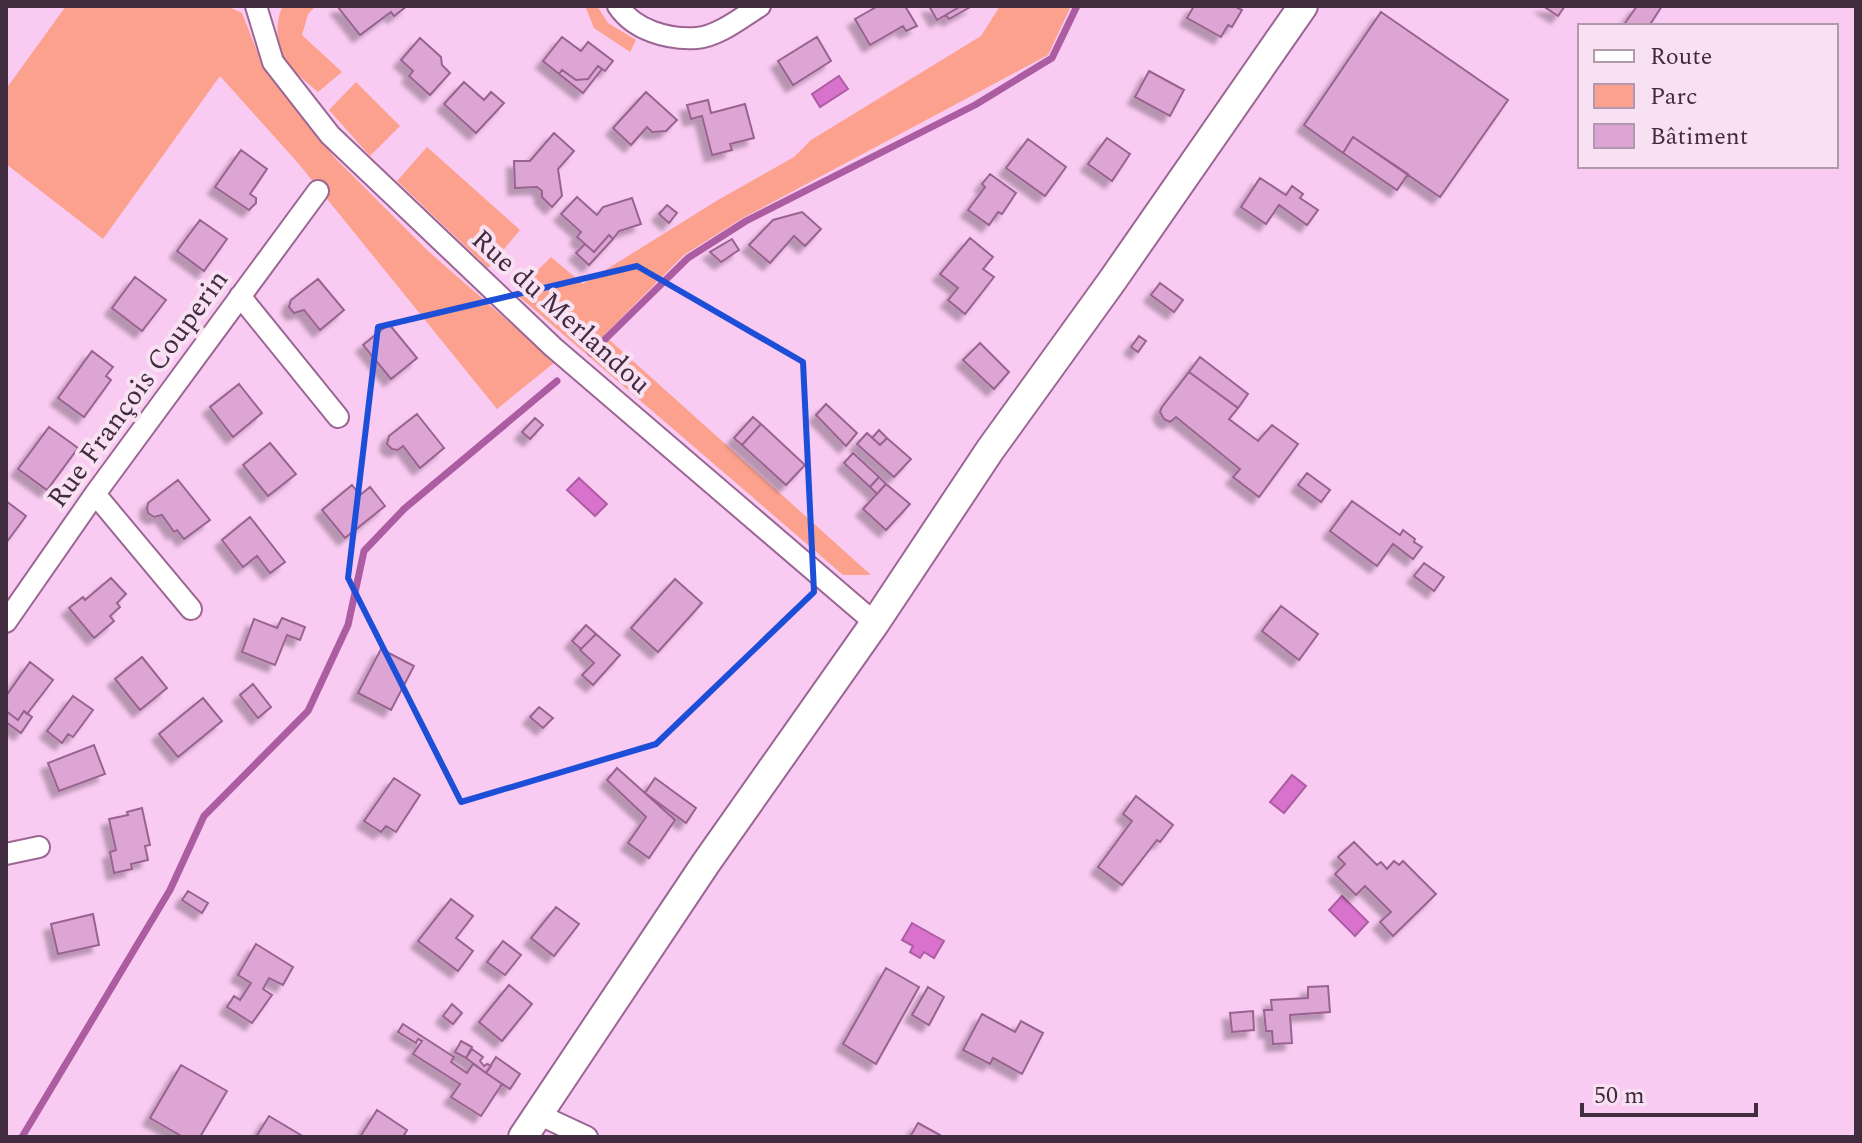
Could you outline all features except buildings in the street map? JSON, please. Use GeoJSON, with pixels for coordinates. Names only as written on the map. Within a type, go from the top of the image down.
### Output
{"type":"FeatureCollection","features":[{"type":"Feature","properties":{"kind":"main road"},"geometry":{"type":"LineString","coordinates":[[532,1126],[706,863],[875,623],[990,450],[1303,6]]}},
{"type":"Feature","properties":{"kind":"street","name":"Rue du Merlandou"},"geometry":{"type":"LineString","coordinates":[[256,6],[273,62],[330,135],[348,153],[553,347],[875,623]]}},
{"type":"Feature","properties":{"kind":"street"},"geometry":{"type":"LineString","coordinates":[[618,6],[627,20],[659,34],[699,38],[726,27],[760,6]]}},
{"type":"Feature","properties":{"kind":"street","name":"Rue François Couperin"},"geometry":{"type":"LineString","coordinates":[[6,622],[95,494],[318,191]]}},
{"type":"Feature","properties":{"kind":"street"},"geometry":{"type":"LineString","coordinates":[[240,296],[338,417]]}},
{"type":"Feature","properties":{"kind":"street"},"geometry":{"type":"LineString","coordinates":[[95,494],[191,609]]}},
{"type":"Feature","properties":{"kind":"street"},"geometry":{"type":"LineString","coordinates":[[6,854],[39,847]]}},
{"type":"Feature","properties":{"kind":"street"},"geometry":{"type":"LineString","coordinates":[[532,1126],[587,1137]]}},
{"type":"Feature","properties":{"kind":"highlighted area"},"geometry":{"type":"Polygon","coordinates":[[[637,266],[803,362],[814,592],[656,744],[461,802],[348,578],[378,327],[637,266]]]}},
{"type":"Feature","properties":{"kind":"green space"},"geometry":{"type":"Polygon","coordinates":[[[66,6],[226,6],[242,13],[264,69],[335,158],[428,251],[555,362],[497,409],[298,163],[220,76],[103,239],[6,164],[6,89],[66,6]]]}},
{"type":"Feature","properties":{"kind":"green space"},"geometry":{"type":"Polygon","coordinates":[[[283,6],[316,6],[308,14],[302,35],[342,72],[318,92],[289,66],[281,53],[278,28],[283,6]]]}},
{"type":"Feature","properties":{"kind":"green space"},"geometry":{"type":"Polygon","coordinates":[[[585,6],[597,6],[608,23],[636,40],[630,52],[594,28],[585,6]]]}},
{"type":"Feature","properties":{"kind":"green space"},"geometry":{"type":"Polygon","coordinates":[[[1000,6],[1071,6],[1048,55],[741,219],[684,255],[604,335],[871,575],[843,575],[515,293],[551,257],[583,284],[794,157],[811,140],[981,36],[1000,6]]]}},
{"type":"Feature","properties":{"kind":"green space"},"geometry":{"type":"Polygon","coordinates":[[[356,82],[400,126],[370,156],[329,110],[356,82]]]}},
{"type":"Feature","properties":{"kind":"green space"},"geometry":{"type":"Polygon","coordinates":[[[427,147],[520,230],[488,268],[397,181],[427,147]]]}},
{"type":"Feature","properties":{"kind":"shaded area"},"geometry":{"type":"Polygon","coordinates":[[[839,76],[848,89],[820,107],[812,94],[839,76]]]}},
{"type":"Feature","properties":{"kind":"shaded area"},"geometry":{"type":"Polygon","coordinates":[[[579,478],[607,504],[595,516],[567,490],[579,478]]]}},
{"type":"Feature","properties":{"kind":"shaded area"},"geometry":{"type":"Polygon","coordinates":[[[1292,775],[1306,786],[1284,813],[1270,802],[1292,775]]]}},
{"type":"Feature","properties":{"kind":"shaded area"},"geometry":{"type":"Polygon","coordinates":[[[1342,896],[1368,922],[1355,936],[1329,910],[1342,896]]]}},
{"type":"Feature","properties":{"kind":"shaded area"},"geometry":{"type":"Polygon","coordinates":[[[912,923],[944,941],[934,958],[924,952],[920,958],[910,952],[913,946],[902,940],[912,923]]]}},
{"type":"Feature","properties":{"kind":"waterway"},"geometry":{"type":"LineString","coordinates":[[591,353],[688,258],[746,221],[975,105],[1052,58],[1077,6]]}},
{"type":"Feature","properties":{"kind":"waterway"},"geometry":{"type":"LineString","coordinates":[[22,1137],[170,890],[204,816],[308,711],[348,625],[364,551],[404,509],[557,381]]}}]}
